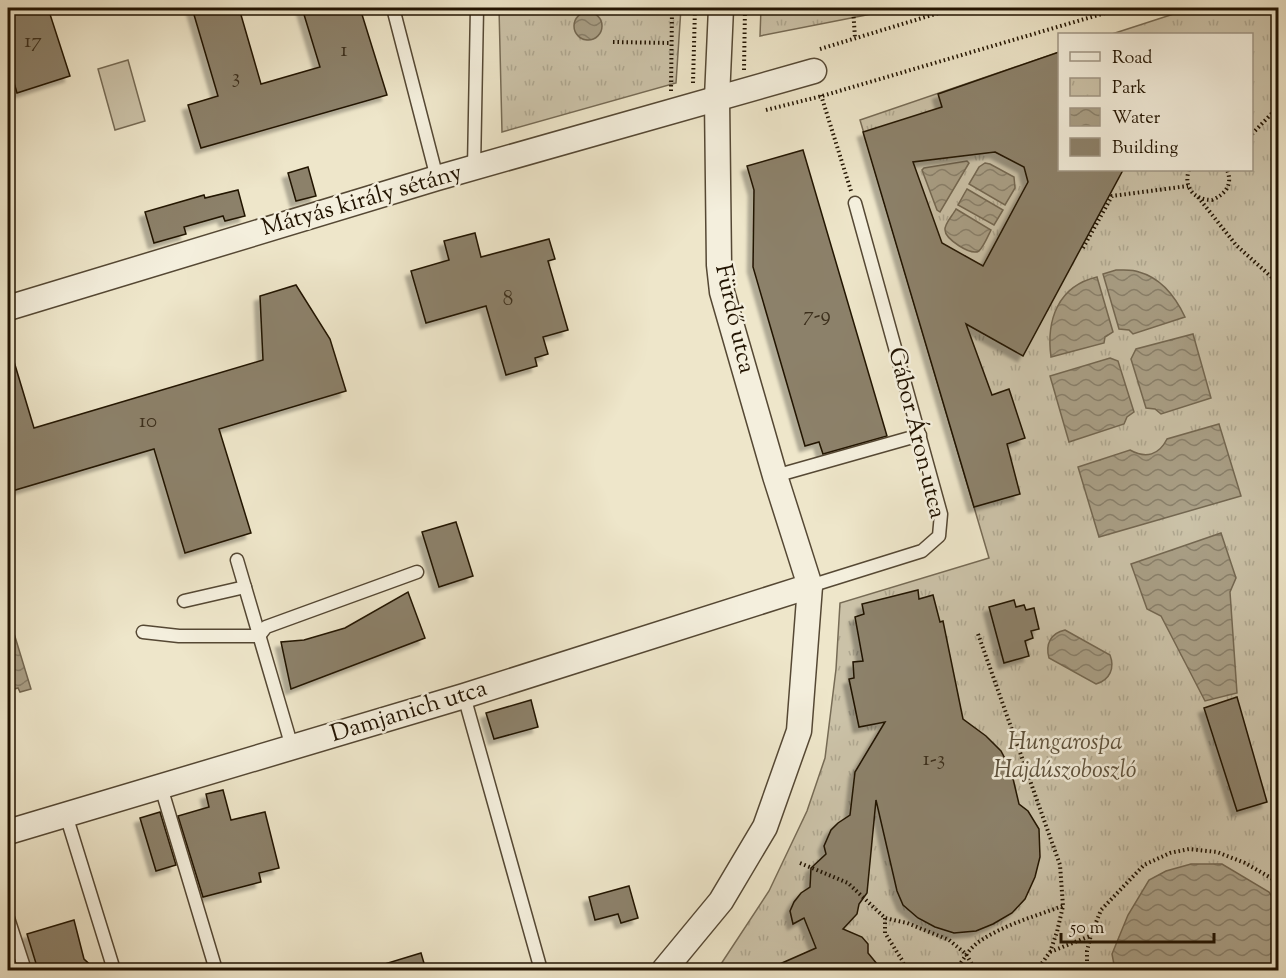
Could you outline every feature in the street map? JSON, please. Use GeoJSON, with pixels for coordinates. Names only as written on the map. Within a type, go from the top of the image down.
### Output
{"type":"FeatureCollection","features":[{"type":"Feature","properties":{"kind":"street","name":"Fürdő utca"},"geometry":{"type":"LineString","coordinates":[[721,8],[717,98],[719,265],[722,292],[775,476],[810,586]]}},
{"type":"Feature","properties":{"kind":"street","name":"Mátyás király sétány"},"geometry":{"type":"LineString","coordinates":[[8,308],[437,178],[717,98],[812,62]]}},
{"type":"Feature","properties":{"kind":"street","name":"Damjanich utca"},"geometry":{"type":"LineString","coordinates":[[8,832],[464,696],[810,586]]}},
{"type":"Feature","properties":{"kind":"street"},"geometry":{"type":"LineString","coordinates":[[664,970],[722,901],[765,827],[799,731],[810,586]]}},
{"type":"Feature","properties":{"kind":"lane"},"geometry":{"type":"LineString","coordinates":[[393,8],[437,178]]}},
{"type":"Feature","properties":{"kind":"lane"},"geometry":{"type":"LineString","coordinates":[[474,168],[477,8]]}},
{"type":"Feature","properties":{"kind":"lane","name":"Gábor Áron utca"},"geometry":{"type":"LineString","coordinates":[[810,586],[922,551],[939,536],[941,514],[855,204]]}},
{"type":"Feature","properties":{"kind":"lane"},"geometry":{"type":"LineString","coordinates":[[775,476],[920,435]]}},
{"type":"Feature","properties":{"kind":"lane"},"geometry":{"type":"LineString","coordinates":[[237,560],[291,747]]}},
{"type":"Feature","properties":{"kind":"lane"},"geometry":{"type":"LineString","coordinates":[[259,636],[266,627],[417,572]]}},
{"type":"Feature","properties":{"kind":"lane"},"geometry":{"type":"LineString","coordinates":[[184,601],[245,587]]}},
{"type":"Feature","properties":{"kind":"lane"},"geometry":{"type":"LineString","coordinates":[[142,632],[179,636],[259,636]]}},
{"type":"Feature","properties":{"kind":"lane"},"geometry":{"type":"LineString","coordinates":[[464,696],[541,970]]}},
{"type":"Feature","properties":{"kind":"lane"},"geometry":{"type":"LineString","coordinates":[[161,787],[216,970]]}},
{"type":"Feature","properties":{"kind":"lane"},"geometry":{"type":"LineString","coordinates":[[66,815],[114,970]]}},
{"type":"Feature","properties":{"kind":"lane"},"geometry":{"type":"LineString","coordinates":[[8,918],[25,970]]}},
{"type":"Feature","properties":{"kind":"path"},"geometry":{"type":"LineString","coordinates":[[672,8],[671,43],[681,108]]}},
{"type":"Feature","properties":{"kind":"path"},"geometry":{"type":"LineString","coordinates":[[681,108],[695,8]]}},
{"type":"Feature","properties":{"kind":"path"},"geometry":{"type":"LineString","coordinates":[[745,8],[744,73],[755,69]]}},
{"type":"Feature","properties":{"kind":"path"},"geometry":{"type":"LineString","coordinates":[[853,8],[855,38]]}},
{"type":"Feature","properties":{"kind":"path"},"geometry":{"type":"LineString","coordinates":[[855,204],[812,62],[855,38],[955,8]]}},
{"type":"Feature","properties":{"kind":"path"},"geometry":{"type":"LineString","coordinates":[[759,111],[822,96],[1122,8]]}},
{"type":"Feature","properties":{"kind":"path"},"geometry":{"type":"LineString","coordinates":[[613,42],[671,43]]}},
{"type":"Feature","properties":{"kind":"path"},"geometry":{"type":"LineString","coordinates":[[1253,132],[1278,107]]}},
{"type":"Feature","properties":{"kind":"path"},"geometry":{"type":"LineString","coordinates":[[1189,171],[1188,186],[1236,245],[1278,283]]}},
{"type":"Feature","properties":{"kind":"path"},"geometry":{"type":"LineString","coordinates":[[1198,197],[1212,200],[1225,192],[1230,180],[1227,171]]}},
{"type":"Feature","properties":{"kind":"path"},"geometry":{"type":"LineString","coordinates":[[1083,248],[1112,196],[1188,186]]}},
{"type":"Feature","properties":{"kind":"path"},"geometry":{"type":"LineString","coordinates":[[978,634],[1060,866],[1063,906],[1058,932],[1050,952],[1037,970]]}},
{"type":"Feature","properties":{"kind":"path"},"geometry":{"type":"LineString","coordinates":[[1087,970],[1087,951],[1101,910],[1144,866],[1170,853],[1189,849],[1217,852],[1245,863],[1278,882]]}},
{"type":"Feature","properties":{"kind":"path"},"geometry":{"type":"LineString","coordinates":[[800,863],[848,883],[885,918],[907,923],[948,940],[966,954],[975,970]]}},
{"type":"Feature","properties":{"kind":"path"},"geometry":{"type":"LineString","coordinates":[[956,970],[966,954],[979,942],[1018,922],[1063,906]]}},
{"type":"Feature","properties":{"kind":"path"},"geometry":{"type":"LineString","coordinates":[[885,918],[885,933],[906,970]]}},
{"type":"Feature","properties":{"kind":"path"},"geometry":{"type":"LineString","coordinates":[[1050,952],[1091,935]]}},
{"type":"Feature","properties":{"kind":"path"},"geometry":{"type":"LineString","coordinates":[[1274,970],[1278,941]]}},
{"type":"Feature","properties":{"kind":"green space"},"geometry":{"type":"Polygon","coordinates":[[[499,8],[681,8],[676,83],[502,132],[499,8]]]}},
{"type":"Feature","properties":{"kind":"green space"},"geometry":{"type":"Polygon","coordinates":[[[761,8],[902,8],[760,36],[761,8]]]}},
{"type":"Feature","properties":{"kind":"green space","name":"Hungarospa Hajdúszoboszló"},"geometry":{"type":"Polygon","coordinates":[[[1192,8],[1278,8],[1278,970],[717,970],[769,891],[807,811],[825,758],[836,669],[840,603],[989,558],[860,120],[1058,52],[1058,171],[1253,171],[1253,33],[1115,33],[1192,8]]]}},
{"type":"Feature","properties":{"kind":"green space"},"geometry":{"type":"Polygon","coordinates":[[[128,60],[145,121],[115,130],[98,69],[128,60]]]}},
{"type":"Feature","properties":{"kind":"water"},"geometry":{"type":"Polygon","coordinates":[[[588,12],[598,16],[602,26],[598,36],[588,40],[578,36],[574,26],[578,16],[588,12]]]}},
{"type":"Feature","properties":{"kind":"water"},"geometry":{"type":"Polygon","coordinates":[[[967,161],[969,163],[940,212],[937,210],[922,170],[967,161]]]}},
{"type":"Feature","properties":{"kind":"water"},"geometry":{"type":"Polygon","coordinates":[[[985,163],[1014,177],[1015,188],[1005,205],[969,184],[979,167],[985,163]]]}},
{"type":"Feature","properties":{"kind":"water"},"geometry":{"type":"Polygon","coordinates":[[[967,189],[1003,210],[994,225],[958,205],[967,189]]]}},
{"type":"Feature","properties":{"kind":"water"},"geometry":{"type":"Polygon","coordinates":[[[956,209],[991,230],[979,251],[965,249],[946,234],[946,225],[956,209]]]}},
{"type":"Feature","properties":{"kind":"water"},"geometry":{"type":"Polygon","coordinates":[[[1116,270],[1137,271],[1154,279],[1172,296],[1185,317],[1133,334],[1129,330],[1119,329],[1103,274],[1116,270]]]}},
{"type":"Feature","properties":{"kind":"water"},"geometry":{"type":"Polygon","coordinates":[[[1097,277],[1113,332],[1105,337],[1104,343],[1051,357],[1051,330],[1057,306],[1073,288],[1097,277]]]}},
{"type":"Feature","properties":{"kind":"water"},"geometry":{"type":"Polygon","coordinates":[[[1193,334],[1211,398],[1161,414],[1155,409],[1146,408],[1131,359],[1136,349],[1193,334]]]}},
{"type":"Feature","properties":{"kind":"water"},"geometry":{"type":"Polygon","coordinates":[[[1110,358],[1118,361],[1134,412],[1127,417],[1124,424],[1069,442],[1050,376],[1110,358]]]}},
{"type":"Feature","properties":{"kind":"water"},"geometry":{"type":"Polygon","coordinates":[[[1219,424],[1241,496],[1099,537],[1078,467],[1130,450],[1141,454],[1152,454],[1160,449],[1167,439],[1219,424]]]}},
{"type":"Feature","properties":{"kind":"water"},"geometry":{"type":"Polygon","coordinates":[[[1221,533],[1236,578],[1230,592],[1237,693],[1205,701],[1161,616],[1147,609],[1131,564],[1221,533]]]}},
{"type":"Feature","properties":{"kind":"water"},"geometry":{"type":"Polygon","coordinates":[[[8,617],[31,689],[20,692],[18,688],[8,691],[8,617]]]}},
{"type":"Feature","properties":{"kind":"water"},"geometry":{"type":"Polygon","coordinates":[[[1065,630],[1110,655],[1111,669],[1105,680],[1096,684],[1049,658],[1050,640],[1060,631],[1065,630]]]}},
{"type":"Feature","properties":{"kind":"water"},"geometry":{"type":"Polygon","coordinates":[[[1191,864],[1222,864],[1269,892],[1278,906],[1278,970],[1115,970],[1112,954],[1128,915],[1149,880],[1166,871],[1191,864]]]}},
{"type":"Feature","properties":{"kind":"building"},"geometry":{"type":"Polygon","coordinates":[[[8,8],[48,8],[70,76],[17,93],[13,79],[8,81],[8,8]]]}},
{"type":"Feature","properties":{"kind":"building"},"geometry":{"type":"Polygon","coordinates":[[[192,8],[239,8],[261,84],[320,67],[302,8],[360,8],[387,95],[201,148],[188,105],[218,96],[192,8]]]}},
{"type":"Feature","properties":{"kind":"building"},"geometry":{"type":"Polygon","coordinates":[[[1058,52],[1058,171],[1122,171],[1023,356],[966,324],[992,395],[1009,389],[1025,438],[1007,444],[1020,494],[974,507],[863,132],[942,107],[938,94],[1058,52]],[[995,152],[913,162],[942,243],[983,266],[1028,182],[1024,167],[995,152]]]}},
{"type":"Feature","properties":{"kind":"building"},"geometry":{"type":"Polygon","coordinates":[[[803,150],[887,436],[823,454],[819,442],[805,446],[753,267],[754,190],[747,166],[803,150]]]}},
{"type":"Feature","properties":{"kind":"building"},"geometry":{"type":"Polygon","coordinates":[[[308,167],[316,196],[296,201],[288,173],[308,167]]]}},
{"type":"Feature","properties":{"kind":"building"},"geometry":{"type":"Polygon","coordinates":[[[238,190],[245,216],[225,221],[223,216],[184,227],[186,234],[154,243],[145,212],[204,195],[205,198],[238,190]]]}},
{"type":"Feature","properties":{"kind":"building"},"geometry":{"type":"Polygon","coordinates":[[[475,233],[481,257],[549,239],[555,259],[548,261],[568,330],[543,337],[548,354],[535,358],[537,366],[506,375],[486,306],[426,323],[411,271],[449,260],[444,241],[475,233]]]}},
{"type":"Feature","properties":{"kind":"building"},"geometry":{"type":"Polygon","coordinates":[[[296,285],[330,339],[346,391],[219,429],[251,533],[185,553],[154,449],[12,491],[8,476],[8,356],[12,355],[34,428],[263,360],[260,296],[296,285]]]}},
{"type":"Feature","properties":{"kind":"building"},"geometry":{"type":"Polygon","coordinates":[[[456,522],[473,576],[439,587],[422,532],[456,522]]]}},
{"type":"Feature","properties":{"kind":"building"},"geometry":{"type":"Polygon","coordinates":[[[918,590],[919,599],[933,595],[940,622],[943,621],[963,719],[986,736],[1001,751],[1011,770],[1019,804],[1028,811],[1039,829],[1040,857],[1035,877],[1025,899],[1012,913],[993,924],[976,931],[954,933],[935,927],[918,918],[903,905],[897,891],[876,800],[867,893],[859,904],[857,914],[843,929],[862,937],[868,944],[868,953],[882,970],[766,970],[816,948],[804,918],[793,924],[790,911],[801,893],[810,887],[811,868],[826,854],[824,846],[831,830],[850,815],[855,772],[885,722],[859,727],[849,679],[854,678],[853,662],[863,661],[855,617],[864,614],[862,604],[918,590]]]}},
{"type":"Feature","properties":{"kind":"building"},"geometry":{"type":"Polygon","coordinates":[[[408,592],[425,638],[291,689],[281,642],[304,640],[345,628],[408,592]]]}},
{"type":"Feature","properties":{"kind":"building"},"geometry":{"type":"Polygon","coordinates":[[[1014,600],[1016,607],[1024,605],[1026,610],[1034,608],[1039,629],[1031,631],[1033,638],[1025,641],[1029,656],[1004,663],[989,607],[1014,600]]]}},
{"type":"Feature","properties":{"kind":"building"},"geometry":{"type":"Polygon","coordinates":[[[1237,697],[1267,802],[1237,811],[1204,708],[1237,697]]]}},
{"type":"Feature","properties":{"kind":"building"},"geometry":{"type":"Polygon","coordinates":[[[531,700],[538,727],[494,739],[486,713],[531,700]]]}},
{"type":"Feature","properties":{"kind":"building"},"geometry":{"type":"Polygon","coordinates":[[[223,790],[231,820],[265,812],[279,868],[259,873],[261,882],[203,897],[178,816],[209,807],[206,794],[223,790]]]}},
{"type":"Feature","properties":{"kind":"building"},"geometry":{"type":"Polygon","coordinates":[[[160,812],[176,865],[156,871],[140,818],[160,812]]]}},
{"type":"Feature","properties":{"kind":"building"},"geometry":{"type":"Polygon","coordinates":[[[629,886],[638,918],[621,923],[618,914],[595,920],[589,897],[629,886]]]}},
{"type":"Feature","properties":{"kind":"building"},"geometry":{"type":"Polygon","coordinates":[[[74,920],[84,959],[96,970],[38,970],[27,934],[74,920]]]}},
{"type":"Feature","properties":{"kind":"building"},"geometry":{"type":"Polygon","coordinates":[[[421,953],[426,970],[378,970],[378,966],[421,953]]]}}]}
